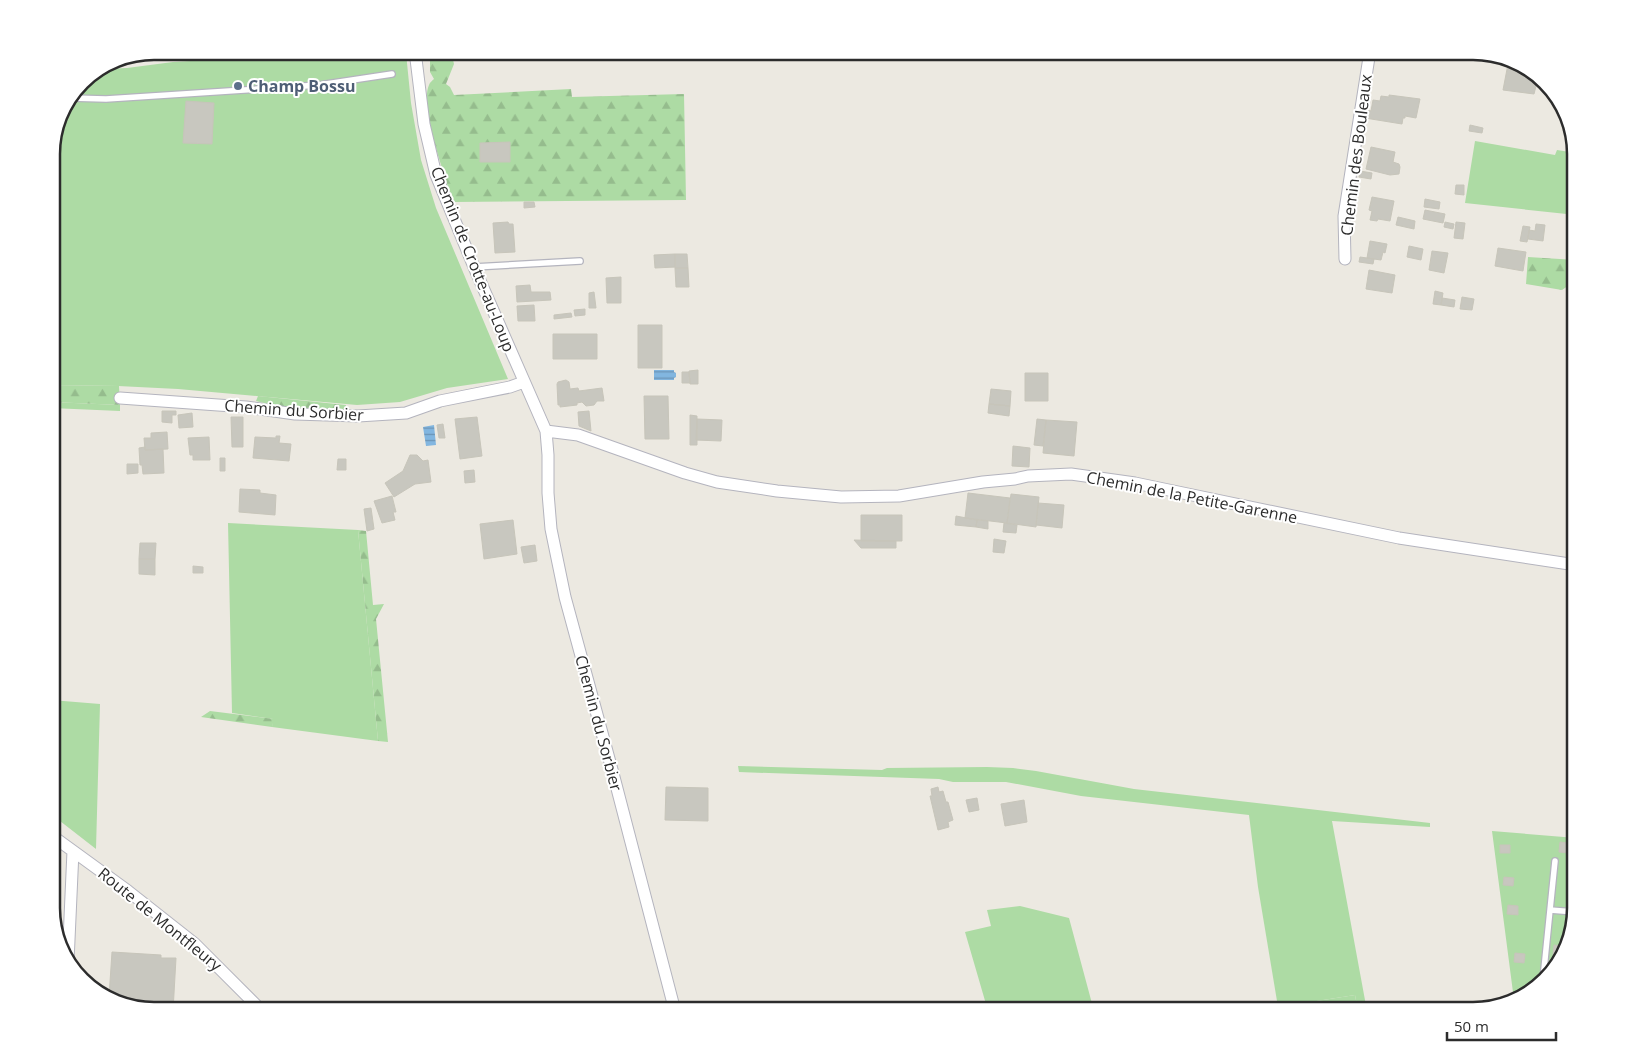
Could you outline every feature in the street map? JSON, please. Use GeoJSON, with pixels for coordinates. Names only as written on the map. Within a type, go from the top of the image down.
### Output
{"type":"FeatureCollection","features":[{"type":"Feature","properties":{"kind":"street","name":"Chemin de Crotte-au-Loup"},"geometry":{"type":"LineString","coordinates":[[416,60],[431,159],[474,267],[546,431]]}},
{"type":"Feature","properties":{"kind":"street","name":"Chemin des Bouleaux"},"geometry":{"type":"LineString","coordinates":[[1345,259],[1344,216],[1369,60]]}},
{"type":"Feature","properties":{"kind":"street","name":"Chemin du Sorbier"},"geometry":{"type":"LineString","coordinates":[[120,398],[246,407],[304,414],[358,416],[406,413],[440,401],[524,382]]}},
{"type":"Feature","properties":{"kind":"street","name":"Chemin du Sorbier"},"geometry":{"type":"LineString","coordinates":[[546,431],[551,529],[561,581],[673,1002]]}},
{"type":"Feature","properties":{"kind":"street","name":"Chemin de la Petite-Garenne"},"geometry":{"type":"LineString","coordinates":[[546,431],[578,435],[685,473],[717,482],[777,491],[841,497],[899,496],[1028,476],[1070,474],[1135,483],[1399,538],[1567,564]]}},
{"type":"Feature","properties":{"kind":"street","name":"Route de Montfleury"},"geometry":{"type":"LineString","coordinates":[[60,841],[135,896],[194,943],[253,1002]]}},
{"type":"Feature","properties":{"kind":"street"},"geometry":{"type":"LineString","coordinates":[[69,947],[73,851]]}},
{"type":"Feature","properties":{"kind":"lane"},"geometry":{"type":"LineString","coordinates":[[78,98],[106,99],[319,85],[392,74]]}},
{"type":"Feature","properties":{"kind":"lane"},"geometry":{"type":"LineString","coordinates":[[474,267],[580,261]]}},
{"type":"Feature","properties":{"kind":"lane"},"geometry":{"type":"LineString","coordinates":[[1544,970],[1555,861]]}},
{"type":"Feature","properties":{"kind":"lane"},"geometry":{"type":"LineString","coordinates":[[1550,910],[1567,911]]}},
{"type":"Feature","properties":{"kind":"green space"},"geometry":{"type":"Polygon","coordinates":[[[208,60],[407,60],[411,103],[421,160],[436,208],[508,379],[447,388],[400,402],[357,405],[178,389],[60,385],[60,148],[67,118],[83,92],[92,83],[116,68],[208,60]]]}},
{"type":"Feature","properties":{"kind":"green space"},"geometry":{"type":"Polygon","coordinates":[[[430,60],[453,60],[454,64],[446,84],[454,95],[571,89],[572,97],[684,94],[686,200],[453,202],[430,125],[427,95],[430,82],[434,79],[430,72],[430,60]]]}},
{"type":"Feature","properties":{"kind":"green space"},"geometry":{"type":"Polygon","coordinates":[[[1475,141],[1555,155],[1557,150],[1567,152],[1567,214],[1465,203],[1475,141]]]}},
{"type":"Feature","properties":{"kind":"green space"},"geometry":{"type":"Polygon","coordinates":[[[1528,257],[1567,259],[1567,287],[1562,290],[1526,284],[1528,257]]]}},
{"type":"Feature","properties":{"kind":"green space"},"geometry":{"type":"Polygon","coordinates":[[[60,385],[119,386],[120,405],[60,402],[60,385]]]}},
{"type":"Feature","properties":{"kind":"green space"},"geometry":{"type":"Polygon","coordinates":[[[258,396],[346,405],[345,411],[300,409],[256,401],[258,396]]]}},
{"type":"Feature","properties":{"kind":"green space"},"geometry":{"type":"Polygon","coordinates":[[[60,402],[120,405],[120,411],[60,408],[60,402]]]}},
{"type":"Feature","properties":{"kind":"green space"},"geometry":{"type":"Polygon","coordinates":[[[228,523],[358,530],[378,741],[272,727],[273,719],[232,713],[228,523]]]}},
{"type":"Feature","properties":{"kind":"green space"},"geometry":{"type":"Polygon","coordinates":[[[358,530],[366,531],[373,605],[384,604],[376,619],[388,742],[378,741],[358,530]]]}},
{"type":"Feature","properties":{"kind":"green space"},"geometry":{"type":"Polygon","coordinates":[[[60,701],[100,704],[96,849],[60,821],[60,701]]]}},
{"type":"Feature","properties":{"kind":"green space"},"geometry":{"type":"Polygon","coordinates":[[[210,711],[274,719],[272,727],[201,717],[210,711]]]}},
{"type":"Feature","properties":{"kind":"green space"},"geometry":{"type":"Polygon","coordinates":[[[738,766],[882,770],[887,768],[1013,768],[1134,789],[1430,823],[1430,827],[1332,821],[1365,1002],[1356,1002],[1355,995],[1310,1002],[1276,1002],[1249,815],[1081,796],[1006,782],[953,782],[939,779],[739,772],[738,766]]]}},
{"type":"Feature","properties":{"kind":"green space"},"geometry":{"type":"Polygon","coordinates":[[[1492,831],[1567,837],[1567,908],[1562,938],[1544,970],[1530,983],[1513,993],[1492,831]]]}},
{"type":"Feature","properties":{"kind":"green space"},"geometry":{"type":"Polygon","coordinates":[[[1020,906],[1069,918],[1092,1002],[985,1002],[965,932],[991,926],[987,910],[1020,906]]]}},
{"type":"Feature","properties":{"kind":"green space"},"geometry":{"type":"Polygon","coordinates":[[[1355,995],[1356,1002],[1310,1002],[1355,995]]]}},
{"type":"Feature","properties":{"kind":"water"},"geometry":{"type":"Polygon","coordinates":[[[654,370],[674,370],[676,377],[674,380],[654,380],[654,370]]]}},
{"type":"Feature","properties":{"kind":"water"},"geometry":{"type":"Polygon","coordinates":[[[434,425],[436,445],[426,446],[423,427],[434,425]]]}},
{"type":"Feature","properties":{"kind":"building"},"geometry":{"type":"Polygon","coordinates":[[[1507,67],[1536,84],[1534,94],[1503,90],[1507,67]]]}},
{"type":"Feature","properties":{"kind":"building"},"geometry":{"type":"Polygon","coordinates":[[[1389,95],[1420,99],[1416,118],[1405,116],[1402,124],[1365,118],[1366,110],[1371,111],[1373,100],[1380,101],[1381,96],[1389,97],[1389,95]]]}},
{"type":"Feature","properties":{"kind":"building"},"geometry":{"type":"Polygon","coordinates":[[[186,101],[214,103],[212,144],[183,143],[186,101]]]}},
{"type":"Feature","properties":{"kind":"building"},"geometry":{"type":"Polygon","coordinates":[[[1470,125],[1483,128],[1482,133],[1469,131],[1470,125]]]}},
{"type":"Feature","properties":{"kind":"building"},"geometry":{"type":"Polygon","coordinates":[[[510,142],[510,162],[480,162],[480,143],[510,142]]]}},
{"type":"Feature","properties":{"kind":"building"},"geometry":{"type":"Polygon","coordinates":[[[1371,147],[1395,152],[1393,162],[1399,164],[1399,174],[1390,175],[1366,169],[1371,147]]]}},
{"type":"Feature","properties":{"kind":"building"},"geometry":{"type":"Polygon","coordinates":[[[1360,171],[1372,173],[1371,179],[1359,177],[1360,171]]]}},
{"type":"Feature","properties":{"kind":"building"},"geometry":{"type":"Polygon","coordinates":[[[1456,185],[1464,185],[1464,195],[1455,194],[1456,185]]]}},
{"type":"Feature","properties":{"kind":"building"},"geometry":{"type":"Polygon","coordinates":[[[1372,197],[1394,201],[1390,221],[1370,220],[1372,211],[1369,210],[1372,197]]]}},
{"type":"Feature","properties":{"kind":"building"},"geometry":{"type":"Polygon","coordinates":[[[1425,199],[1440,202],[1439,209],[1424,207],[1425,199]]]}},
{"type":"Feature","properties":{"kind":"building"},"geometry":{"type":"Polygon","coordinates":[[[524,202],[534,202],[535,207],[524,208],[524,202]]]}},
{"type":"Feature","properties":{"kind":"building"},"geometry":{"type":"Polygon","coordinates":[[[1425,210],[1445,214],[1443,223],[1423,219],[1425,210]]]}},
{"type":"Feature","properties":{"kind":"building"},"geometry":{"type":"Polygon","coordinates":[[[1398,217],[1415,221],[1414,229],[1396,225],[1398,217]]]}},
{"type":"Feature","properties":{"kind":"building"},"geometry":{"type":"Polygon","coordinates":[[[508,222],[513,224],[515,252],[495,253],[493,223],[508,222]]]}},
{"type":"Feature","properties":{"kind":"building"},"geometry":{"type":"Polygon","coordinates":[[[1445,222],[1454,224],[1453,229],[1444,227],[1445,222]]]}},
{"type":"Feature","properties":{"kind":"building"},"geometry":{"type":"Polygon","coordinates":[[[1456,222],[1465,223],[1463,239],[1454,238],[1456,222]]]}},
{"type":"Feature","properties":{"kind":"building"},"geometry":{"type":"Polygon","coordinates":[[[1536,224],[1545,225],[1543,241],[1528,239],[1529,230],[1535,231],[1536,224]]]}},
{"type":"Feature","properties":{"kind":"building"},"geometry":{"type":"Polygon","coordinates":[[[1523,226],[1530,227],[1527,242],[1520,241],[1523,226]]]}},
{"type":"Feature","properties":{"kind":"building"},"geometry":{"type":"Polygon","coordinates":[[[1370,241],[1387,244],[1381,260],[1367,258],[1370,241]]]}},
{"type":"Feature","properties":{"kind":"building"},"geometry":{"type":"Polygon","coordinates":[[[1409,246],[1423,249],[1421,260],[1407,257],[1409,246]]]}},
{"type":"Feature","properties":{"kind":"building"},"geometry":{"type":"Polygon","coordinates":[[[1498,248],[1526,252],[1523,271],[1495,266],[1498,248]]]}},
{"type":"Feature","properties":{"kind":"building"},"geometry":{"type":"Polygon","coordinates":[[[1432,251],[1448,253],[1444,273],[1429,270],[1432,251]]]}},
{"type":"Feature","properties":{"kind":"building"},"geometry":{"type":"Polygon","coordinates":[[[675,254],[675,267],[655,268],[654,255],[675,254]]]}},
{"type":"Feature","properties":{"kind":"building"},"geometry":{"type":"Polygon","coordinates":[[[675,254],[687,254],[688,268],[675,268],[675,254]]]}},
{"type":"Feature","properties":{"kind":"building"},"geometry":{"type":"Polygon","coordinates":[[[1360,257],[1374,259],[1373,264],[1359,262],[1360,257]]]}},
{"type":"Feature","properties":{"kind":"building"},"geometry":{"type":"Polygon","coordinates":[[[675,268],[688,268],[689,287],[676,287],[675,268]]]}},
{"type":"Feature","properties":{"kind":"building"},"geometry":{"type":"Polygon","coordinates":[[[1369,270],[1395,275],[1392,293],[1366,289],[1369,270]]]}},
{"type":"Feature","properties":{"kind":"building"},"geometry":{"type":"Polygon","coordinates":[[[621,277],[621,303],[607,303],[606,278],[621,277]]]}},
{"type":"Feature","properties":{"kind":"building"},"geometry":{"type":"Polygon","coordinates":[[[530,285],[531,292],[550,292],[551,300],[517,302],[516,286],[530,285]]]}},
{"type":"Feature","properties":{"kind":"building"},"geometry":{"type":"Polygon","coordinates":[[[1435,291],[1443,293],[1441,305],[1433,304],[1435,291]]]}},
{"type":"Feature","properties":{"kind":"building"},"geometry":{"type":"Polygon","coordinates":[[[594,292],[596,308],[589,308],[589,293],[594,292]]]}},
{"type":"Feature","properties":{"kind":"building"},"geometry":{"type":"Polygon","coordinates":[[[1462,297],[1474,299],[1472,310],[1460,309],[1462,297]]]}},
{"type":"Feature","properties":{"kind":"building"},"geometry":{"type":"Polygon","coordinates":[[[1442,298],[1455,300],[1454,307],[1441,305],[1442,298]]]}},
{"type":"Feature","properties":{"kind":"building"},"geometry":{"type":"Polygon","coordinates":[[[534,305],[535,321],[518,321],[517,306],[534,305]]]}},
{"type":"Feature","properties":{"kind":"building"},"geometry":{"type":"Polygon","coordinates":[[[585,309],[585,315],[575,316],[574,310],[585,309]]]}},
{"type":"Feature","properties":{"kind":"building"},"geometry":{"type":"Polygon","coordinates":[[[571,313],[572,317],[554,319],[554,315],[571,313]]]}},
{"type":"Feature","properties":{"kind":"building"},"geometry":{"type":"Polygon","coordinates":[[[638,325],[662,325],[662,368],[638,368],[638,325]]]}},
{"type":"Feature","properties":{"kind":"building"},"geometry":{"type":"Polygon","coordinates":[[[553,334],[597,334],[597,359],[553,359],[553,334]]]}},
{"type":"Feature","properties":{"kind":"building"},"geometry":{"type":"Polygon","coordinates":[[[698,370],[698,384],[690,384],[689,371],[698,370]]]}},
{"type":"Feature","properties":{"kind":"building"},"geometry":{"type":"Polygon","coordinates":[[[682,372],[689,372],[690,383],[682,383],[682,372]]]}},
{"type":"Feature","properties":{"kind":"building"},"geometry":{"type":"Polygon","coordinates":[[[1025,373],[1048,373],[1048,401],[1025,401],[1025,373]]]}},
{"type":"Feature","properties":{"kind":"building"},"geometry":{"type":"Polygon","coordinates":[[[566,380],[569,382],[570,389],[578,388],[579,391],[602,388],[604,401],[597,401],[594,405],[586,406],[582,402],[577,403],[577,405],[560,407],[558,405],[557,384],[566,380]]]}},
{"type":"Feature","properties":{"kind":"building"},"geometry":{"type":"Polygon","coordinates":[[[991,389],[1011,391],[1010,406],[989,404],[991,389]]]}},
{"type":"Feature","properties":{"kind":"building"},"geometry":{"type":"Polygon","coordinates":[[[644,396],[668,396],[669,439],[645,439],[644,396]]]}},
{"type":"Feature","properties":{"kind":"building"},"geometry":{"type":"Polygon","coordinates":[[[989,404],[1010,406],[1009,416],[988,413],[989,404]]]}},
{"type":"Feature","properties":{"kind":"building"},"geometry":{"type":"Polygon","coordinates":[[[162,411],[176,411],[176,415],[172,415],[172,423],[162,422],[162,411]]]}},
{"type":"Feature","properties":{"kind":"building"},"geometry":{"type":"Polygon","coordinates":[[[589,411],[591,431],[579,426],[578,412],[589,411]]]}},
{"type":"Feature","properties":{"kind":"building"},"geometry":{"type":"Polygon","coordinates":[[[192,413],[193,427],[179,428],[178,415],[192,413]]]}},
{"type":"Feature","properties":{"kind":"building"},"geometry":{"type":"Polygon","coordinates":[[[690,415],[697,416],[697,445],[690,445],[690,415]]]}},
{"type":"Feature","properties":{"kind":"building"},"geometry":{"type":"Polygon","coordinates":[[[231,417],[243,417],[243,447],[232,447],[231,417]]]}},
{"type":"Feature","properties":{"kind":"building"},"geometry":{"type":"Polygon","coordinates":[[[477,417],[482,456],[460,459],[455,419],[477,417]]]}},
{"type":"Feature","properties":{"kind":"building"},"geometry":{"type":"Polygon","coordinates":[[[697,419],[722,420],[721,441],[696,440],[697,419]]]}},
{"type":"Feature","properties":{"kind":"building"},"geometry":{"type":"Polygon","coordinates":[[[1037,419],[1046,420],[1043,446],[1034,445],[1037,419]]]}},
{"type":"Feature","properties":{"kind":"building"},"geometry":{"type":"Polygon","coordinates":[[[1046,420],[1077,422],[1074,456],[1043,453],[1046,420]]]}},
{"type":"Feature","properties":{"kind":"building"},"geometry":{"type":"Polygon","coordinates":[[[443,424],[445,438],[439,438],[437,425],[443,424]]]}},
{"type":"Feature","properties":{"kind":"building"},"geometry":{"type":"Polygon","coordinates":[[[167,432],[168,449],[145,450],[144,438],[151,438],[151,433],[167,432]]]}},
{"type":"Feature","properties":{"kind":"building"},"geometry":{"type":"Polygon","coordinates":[[[276,436],[280,436],[279,443],[291,444],[289,461],[253,458],[255,437],[276,438],[276,436]]]}},
{"type":"Feature","properties":{"kind":"building"},"geometry":{"type":"Polygon","coordinates":[[[209,437],[210,460],[193,460],[193,455],[190,455],[188,438],[209,437]]]}},
{"type":"Feature","properties":{"kind":"building"},"geometry":{"type":"Polygon","coordinates":[[[1013,446],[1030,448],[1029,467],[1012,466],[1013,446]]]}},
{"type":"Feature","properties":{"kind":"building"},"geometry":{"type":"Polygon","coordinates":[[[145,447],[145,450],[163,449],[164,473],[143,474],[142,465],[140,465],[139,448],[145,447]]]}},
{"type":"Feature","properties":{"kind":"building"},"geometry":{"type":"Polygon","coordinates":[[[410,455],[417,455],[423,461],[428,460],[431,482],[415,484],[394,497],[385,483],[403,471],[410,455]]]}},
{"type":"Feature","properties":{"kind":"building"},"geometry":{"type":"Polygon","coordinates":[[[220,458],[225,458],[225,471],[220,471],[220,458]]]}},
{"type":"Feature","properties":{"kind":"building"},"geometry":{"type":"Polygon","coordinates":[[[338,459],[346,459],[346,470],[337,470],[338,459]]]}},
{"type":"Feature","properties":{"kind":"building"},"geometry":{"type":"Polygon","coordinates":[[[127,464],[138,464],[138,473],[127,474],[127,464]]]}},
{"type":"Feature","properties":{"kind":"building"},"geometry":{"type":"Polygon","coordinates":[[[474,470],[475,482],[465,483],[464,471],[474,470]]]}},
{"type":"Feature","properties":{"kind":"building"},"geometry":{"type":"Polygon","coordinates":[[[240,489],[260,490],[260,493],[276,495],[275,515],[239,512],[240,489]]]}},
{"type":"Feature","properties":{"kind":"building"},"geometry":{"type":"Polygon","coordinates":[[[968,493],[1010,498],[1007,523],[965,518],[968,493]]]}},
{"type":"Feature","properties":{"kind":"building"},"geometry":{"type":"Polygon","coordinates":[[[1011,494],[1039,497],[1036,527],[1007,523],[1011,494]]]}},
{"type":"Feature","properties":{"kind":"building"},"geometry":{"type":"Polygon","coordinates":[[[392,496],[396,512],[393,512],[395,520],[382,523],[374,501],[392,496]]]}},
{"type":"Feature","properties":{"kind":"building"},"geometry":{"type":"Polygon","coordinates":[[[1038,503],[1064,505],[1062,528],[1036,525],[1038,503]]]}},
{"type":"Feature","properties":{"kind":"building"},"geometry":{"type":"Polygon","coordinates":[[[371,508],[374,529],[367,531],[364,509],[371,508]]]}},
{"type":"Feature","properties":{"kind":"building"},"geometry":{"type":"Polygon","coordinates":[[[861,515],[902,515],[902,541],[861,541],[861,515]]]}},
{"type":"Feature","properties":{"kind":"building"},"geometry":{"type":"Polygon","coordinates":[[[956,516],[977,520],[976,527],[955,525],[956,516]]]}},
{"type":"Feature","properties":{"kind":"building"},"geometry":{"type":"Polygon","coordinates":[[[513,520],[517,554],[484,559],[480,524],[513,520]]]}},
{"type":"Feature","properties":{"kind":"building"},"geometry":{"type":"Polygon","coordinates":[[[977,520],[988,521],[988,529],[976,527],[977,520]]]}},
{"type":"Feature","properties":{"kind":"building"},"geometry":{"type":"Polygon","coordinates":[[[1004,523],[1017,525],[1016,533],[1003,532],[1004,523]]]}},
{"type":"Feature","properties":{"kind":"building"},"geometry":{"type":"Polygon","coordinates":[[[994,539],[1006,541],[1004,553],[993,552],[994,539]]]}},
{"type":"Feature","properties":{"kind":"building"},"geometry":{"type":"Polygon","coordinates":[[[854,540],[896,541],[896,548],[861,548],[854,540]]]}},
{"type":"Feature","properties":{"kind":"building"},"geometry":{"type":"Polygon","coordinates":[[[140,543],[156,543],[155,559],[139,559],[140,543]]]}},
{"type":"Feature","properties":{"kind":"building"},"geometry":{"type":"Polygon","coordinates":[[[535,545],[537,561],[524,563],[521,547],[535,545]]]}},
{"type":"Feature","properties":{"kind":"building"},"geometry":{"type":"Polygon","coordinates":[[[139,559],[155,559],[155,575],[139,574],[139,559]]]}},
{"type":"Feature","properties":{"kind":"building"},"geometry":{"type":"Polygon","coordinates":[[[193,566],[203,567],[203,573],[193,573],[193,566]]]}},
{"type":"Feature","properties":{"kind":"building"},"geometry":{"type":"Polygon","coordinates":[[[666,787],[708,788],[708,821],[665,820],[666,787]]]}},
{"type":"Feature","properties":{"kind":"building"},"geometry":{"type":"Polygon","coordinates":[[[938,787],[939,792],[943,791],[946,802],[948,802],[953,820],[948,822],[949,827],[938,830],[930,796],[932,796],[931,789],[938,787]]]}},
{"type":"Feature","properties":{"kind":"building"},"geometry":{"type":"Polygon","coordinates":[[[977,798],[979,810],[969,812],[966,800],[977,798]]]}},
{"type":"Feature","properties":{"kind":"building"},"geometry":{"type":"Polygon","coordinates":[[[1024,800],[1027,822],[1005,826],[1001,804],[1024,800]]]}},
{"type":"Feature","properties":{"kind":"building"},"geometry":{"type":"Polygon","coordinates":[[[1560,842],[1567,843],[1567,853],[1559,852],[1560,842]]]}},
{"type":"Feature","properties":{"kind":"building"},"geometry":{"type":"Polygon","coordinates":[[[1500,845],[1510,845],[1510,853],[1500,853],[1500,845]]]}},
{"type":"Feature","properties":{"kind":"building"},"geometry":{"type":"Polygon","coordinates":[[[1504,877],[1514,878],[1513,886],[1503,885],[1504,877]]]}},
{"type":"Feature","properties":{"kind":"building"},"geometry":{"type":"Polygon","coordinates":[[[1508,905],[1518,906],[1518,915],[1507,914],[1508,905]]]}},
{"type":"Feature","properties":{"kind":"building"},"geometry":{"type":"Polygon","coordinates":[[[1554,945],[1559,946],[1554,955],[1554,945]]]}},
{"type":"Feature","properties":{"kind":"building"},"geometry":{"type":"Polygon","coordinates":[[[112,952],[161,955],[161,958],[176,958],[174,1002],[130,999],[109,990],[112,952]]]}},
{"type":"Feature","properties":{"kind":"building"},"geometry":{"type":"Polygon","coordinates":[[[1515,953],[1525,954],[1524,963],[1514,962],[1515,953]]]}},
{"type":"Feature","properties":{"kind":"place","name":"Champ Bossu"},"geometry":{"type":"Point","coordinates":[238,86]}}]}
